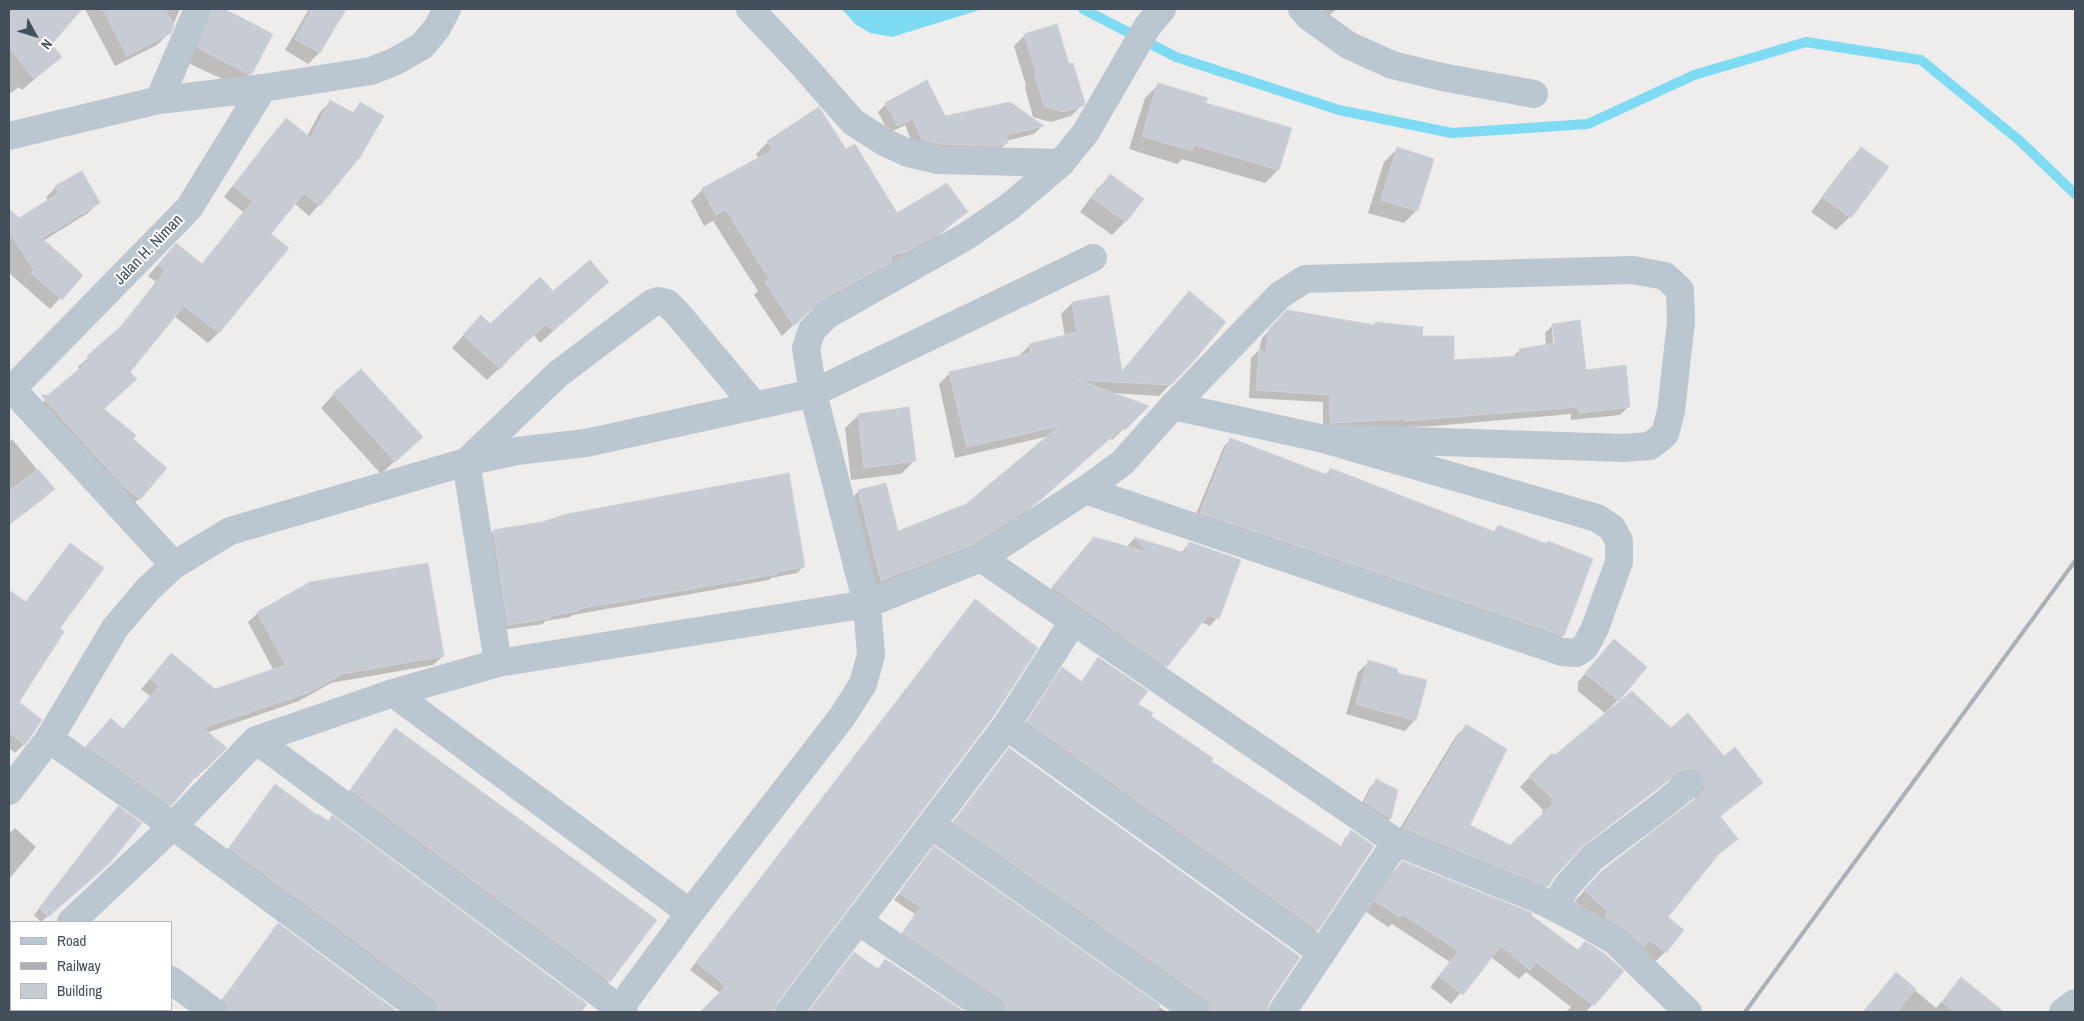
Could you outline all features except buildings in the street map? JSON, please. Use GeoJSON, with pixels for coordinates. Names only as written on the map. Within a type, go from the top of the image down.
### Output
{"type":"FeatureCollection","features":[{"type":"Feature","properties":{"kind":"street"},"geometry":{"type":"LineString","coordinates":[[160,100],[198,9]]}},
{"type":"Feature","properties":{"kind":"street"},"geometry":{"type":"LineString","coordinates":[[9,136],[160,100],[263,88],[370,71],[394,62],[422,46],[437,28],[447,9]]}},
{"type":"Feature","properties":{"kind":"street"},"geometry":{"type":"LineString","coordinates":[[750,9],[801,62],[853,122],[884,142],[908,153],[938,160],[1061,162]]}},
{"type":"Feature","properties":{"kind":"street"},"geometry":{"type":"LineString","coordinates":[[1302,9],[1308,16],[1348,45],[1392,65],[1442,77],[1534,94]]}},
{"type":"Feature","properties":{"kind":"street"},"geometry":{"type":"LineString","coordinates":[[256,740],[620,1011],[690,912],[842,717],[863,684],[871,655],[866,604],[813,393],[806,348],[812,330],[827,315],[965,237],[1009,207],[1061,162],[1086,132],[1154,18]]}},
{"type":"Feature","properties":{"kind":"street","name":"Jalan H. Niman"},"geometry":{"type":"LineString","coordinates":[[10,391],[189,208],[263,88]]}},
{"type":"Feature","properties":{"kind":"street"},"geometry":{"type":"LineString","coordinates":[[9,791],[49,739],[114,628],[148,589],[174,565],[230,531],[466,462],[517,451],[586,443],[813,393],[1093,258]]}},
{"type":"Feature","properties":{"kind":"street"},"geometry":{"type":"LineString","coordinates":[[83,919],[256,740],[393,692],[498,663],[866,604],[981,558],[1085,490],[1122,463],[1173,406],[1280,295],[1305,279],[1633,270],[1665,276],[1680,290],[1681,322],[1671,411],[1665,434],[1650,446],[1624,448],[1320,438]]}},
{"type":"Feature","properties":{"kind":"street"},"geometry":{"type":"LineString","coordinates":[[466,462],[558,374],[652,303],[658,301],[667,303],[678,314],[755,406]]}},
{"type":"Feature","properties":{"kind":"street"},"geometry":{"type":"LineString","coordinates":[[10,391],[174,565]]}},
{"type":"Feature","properties":{"kind":"street"},"geometry":{"type":"LineString","coordinates":[[1085,490],[1562,652],[1576,652],[1585,647],[1595,628],[1619,562],[1620,542],[1612,528],[1597,518],[1320,438],[1173,406]]}},
{"type":"Feature","properties":{"kind":"street"},"geometry":{"type":"LineString","coordinates":[[466,462],[498,663]]}},
{"type":"Feature","properties":{"kind":"street"},"geometry":{"type":"LineString","coordinates":[[981,558],[1396,842],[1538,899],[1615,941],[1688,1012]]}},
{"type":"Feature","properties":{"kind":"street"},"geometry":{"type":"LineString","coordinates":[[789,1012],[1006,726],[1073,622]]}},
{"type":"Feature","properties":{"kind":"street"},"geometry":{"type":"LineString","coordinates":[[393,692],[690,912]]}},
{"type":"Feature","properties":{"kind":"street"},"geometry":{"type":"LineString","coordinates":[[1006,726],[1322,953]]}},
{"type":"Feature","properties":{"kind":"street"},"geometry":{"type":"LineString","coordinates":[[49,739],[173,826],[424,1012]]}},
{"type":"Feature","properties":{"kind":"street"},"geometry":{"type":"LineString","coordinates":[[1554,907],[1572,879],[1592,858],[1690,782]]}},
{"type":"Feature","properties":{"kind":"street"},"geometry":{"type":"LineString","coordinates":[[931,825],[1196,1012]]}},
{"type":"Feature","properties":{"kind":"street"},"geometry":{"type":"LineString","coordinates":[[1282,1012],[1396,842]]}},
{"type":"Feature","properties":{"kind":"street"},"geometry":{"type":"LineString","coordinates":[[858,921],[992,1012]]}},
{"type":"Feature","properties":{"kind":"street"},"geometry":{"type":"LineString","coordinates":[[172,981],[214,1012]]}},
{"type":"Feature","properties":{"kind":"street"},"geometry":{"type":"LineString","coordinates":[[2063,1012],[2075,1003]]}},
{"type":"Feature","properties":{"kind":"water"},"geometry":{"type":"Polygon","coordinates":[[[842,9],[983,9],[892,37],[870,33],[855,24],[842,9]]]}},
{"type":"Feature","properties":{"kind":"waterway"},"geometry":{"type":"LineString","coordinates":[[1083,9],[1176,57],[1339,110],[1452,133],[1588,124],[1694,75],[1806,42],[1921,60],[2020,141],[2075,194]]}},
{"type":"Feature","properties":{"kind":"railway"},"geometry":{"type":"LineString","coordinates":[[1745,1012],[2075,561]]}}]}
